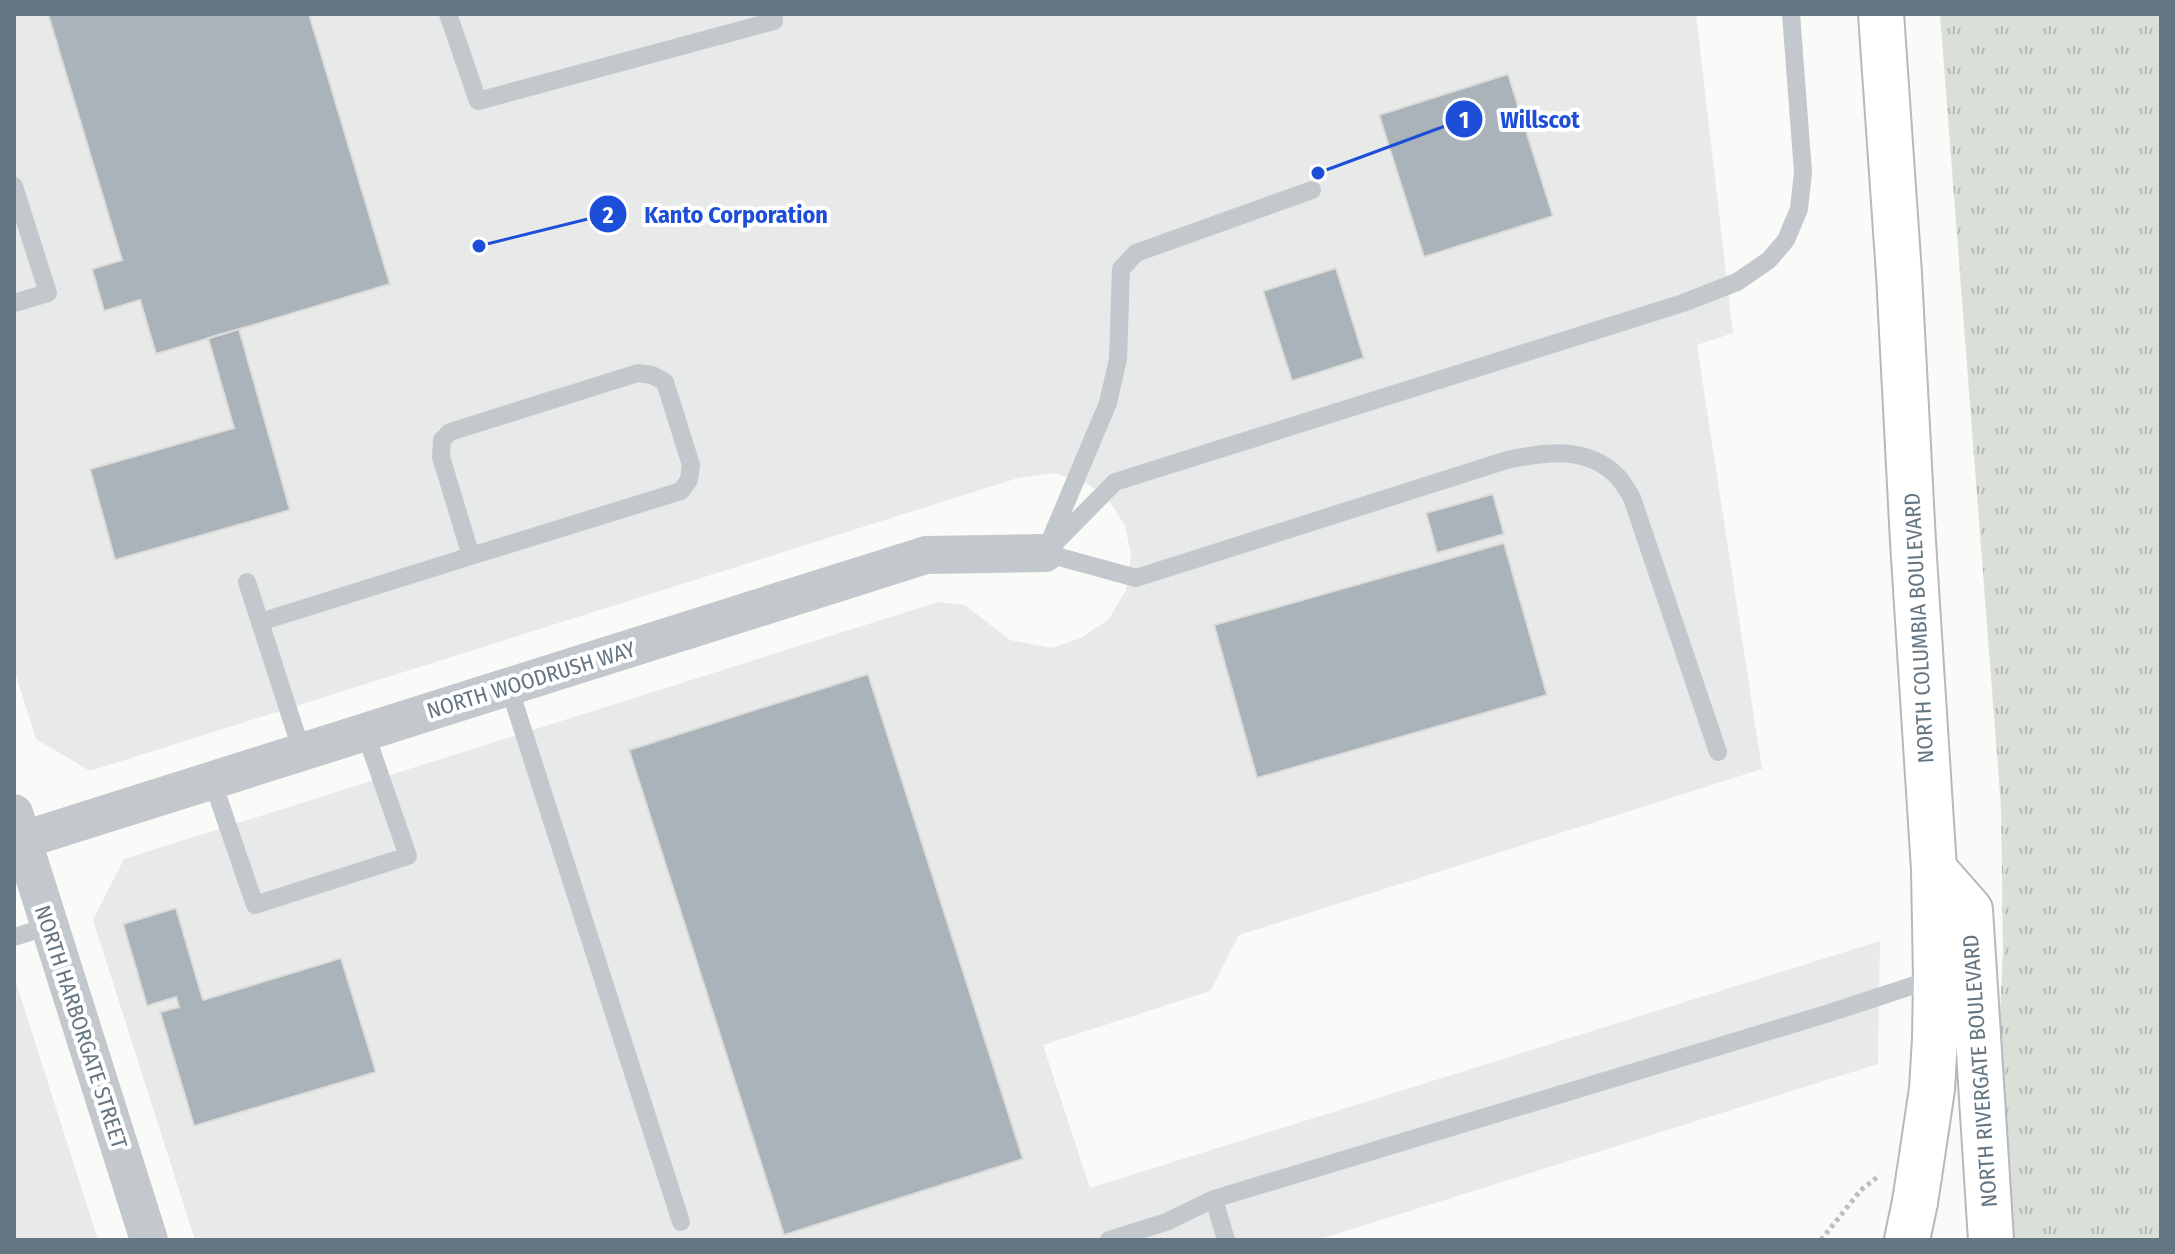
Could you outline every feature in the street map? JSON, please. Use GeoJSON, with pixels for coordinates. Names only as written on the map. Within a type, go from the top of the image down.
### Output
{"type":"FeatureCollection","features":[{"type":"Feature","properties":{"kind":"main road","name":"NORTH COLUMBIA BOULEVARD"},"geometry":{"type":"LineString","coordinates":[[1881,14],[1934,869],[1936,978],[1932,1089],[1906,1197]]}},
{"type":"Feature","properties":{"kind":"main road","name":"NORTH RIVERGATE BOULEVARD"},"geometry":{"type":"LineString","coordinates":[[1934,869],[1970,910],[1991,1240]]}},
{"type":"Feature","properties":{"kind":"street","name":"NORTH WOODRUSH WAY"},"geometry":{"type":"LineString","coordinates":[[18,827],[212,780],[926,555],[1045,553]]}},
{"type":"Feature","properties":{"kind":"street","name":"NORTH HARBORGATE STREET"},"geometry":{"type":"LineString","coordinates":[[18,827],[32,932],[149,1240]]}},
{"type":"Feature","properties":{"kind":"lane"},"geometry":{"type":"LineString","coordinates":[[448,14],[478,101],[774,21],[773,14]]}},
{"type":"Feature","properties":{"kind":"lane"},"geometry":{"type":"LineString","coordinates":[[1045,553],[1115,482],[1683,303],[1737,282],[1769,260],[1786,240],[1799,209],[1803,172],[1791,14]]}},
{"type":"Feature","properties":{"kind":"lane"},"geometry":{"type":"LineString","coordinates":[[14,186],[48,293],[14,303]]}},
{"type":"Feature","properties":{"kind":"lane"},"geometry":{"type":"LineString","coordinates":[[1045,553],[1108,403],[1118,359],[1121,269],[1136,253],[1312,190]]}},
{"type":"Feature","properties":{"kind":"lane"},"geometry":{"type":"LineString","coordinates":[[260,622],[681,491],[689,480],[691,465],[665,382],[652,375],[638,373],[450,432],[442,440],[441,457],[471,556]]}},
{"type":"Feature","properties":{"kind":"lane"},"geometry":{"type":"LineString","coordinates":[[1045,553],[1136,578],[1507,460],[1548,452],[1575,454],[1596,461],[1617,476],[1632,498],[1718,752]]}},
{"type":"Feature","properties":{"kind":"lane"},"geometry":{"type":"LineString","coordinates":[[247,582],[302,752]]}},
{"type":"Feature","properties":{"kind":"lane"},"geometry":{"type":"LineString","coordinates":[[509,687],[681,1222]]}},
{"type":"Feature","properties":{"kind":"lane"},"geometry":{"type":"LineString","coordinates":[[212,780],[255,905],[269,901],[408,856],[365,732]]}},
{"type":"Feature","properties":{"kind":"lane"},"geometry":{"type":"LineString","coordinates":[[1109,1240],[1166,1222],[1214,1199],[1936,978]]}},
{"type":"Feature","properties":{"kind":"lane"},"geometry":{"type":"LineString","coordinates":[[1214,1199],[1226,1240]]}},
{"type":"Feature","properties":{"kind":"path"},"geometry":{"type":"LineString","coordinates":[[1821,1240],[1861,1190],[1906,1197]]}},
{"type":"Feature","properties":{"kind":"shaded area"},"geometry":{"type":"Polygon","coordinates":[[[14,14],[1696,14],[1733,333],[1697,345],[1762,769],[1239,935],[1210,991],[1043,1045],[1090,1188],[1880,941],[1878,1064],[1317,1240],[195,1240],[93,920],[124,859],[938,602],[965,605],[1010,640],[1052,648],[1081,638],[1109,619],[1126,590],[1131,555],[1125,526],[1110,502],[1088,484],[1054,473],[1018,478],[90,771],[36,739],[14,669],[14,14]]]}},
{"type":"Feature","properties":{"kind":"shaded area"},"geometry":{"type":"Polygon","coordinates":[[[14,976],[98,1240],[14,1240],[14,976]]]}},
{"type":"Feature","properties":{"kind":"green space"},"geometry":{"type":"Polygon","coordinates":[[[1940,14],[2161,14],[2161,1240],[2007,1240],[1996,1094],[2003,952],[2001,807],[1940,14]]]}},
{"type":"Feature","properties":{"kind":"building"},"geometry":{"type":"Polygon","coordinates":[[[48,14],[309,14],[390,284],[156,354],[140,300],[104,311],[92,269],[122,260],[48,14]]]}},
{"type":"Feature","properties":{"kind":"building"},"geometry":{"type":"Polygon","coordinates":[[[1508,74],[1553,216],[1424,257],[1379,115],[1508,74]]]}},
{"type":"Feature","properties":{"kind":"building"},"geometry":{"type":"Polygon","coordinates":[[[1336,268],[1364,358],[1292,381],[1263,291],[1336,268]]]}},
{"type":"Feature","properties":{"kind":"building"},"geometry":{"type":"Polygon","coordinates":[[[239,329],[290,510],[115,560],[90,469],[234,428],[208,338],[239,329]]]}},
{"type":"Feature","properties":{"kind":"building"},"geometry":{"type":"Polygon","coordinates":[[[1493,494],[1504,534],[1437,553],[1426,513],[1493,494]]]}},
{"type":"Feature","properties":{"kind":"building"},"geometry":{"type":"Polygon","coordinates":[[[1504,543],[1547,695],[1257,778],[1214,625],[1504,543]]]}},
{"type":"Feature","properties":{"kind":"building"},"geometry":{"type":"Polygon","coordinates":[[[868,674],[1023,1159],[784,1235],[629,750],[868,674]]]}},
{"type":"Feature","properties":{"kind":"building"},"geometry":{"type":"Polygon","coordinates":[[[176,908],[203,1000],[341,958],[376,1072],[194,1126],[160,1012],[179,1007],[176,997],[147,1006],[123,924],[176,908]]]}},
{"type":"Feature","properties":{"kind":"place","name":"Willscot"},"geometry":{"type":"Point","coordinates":[1318,173]}},
{"type":"Feature","properties":{"kind":"place","name":"Kanto Corporation"},"geometry":{"type":"Point","coordinates":[479,246]}}]}
